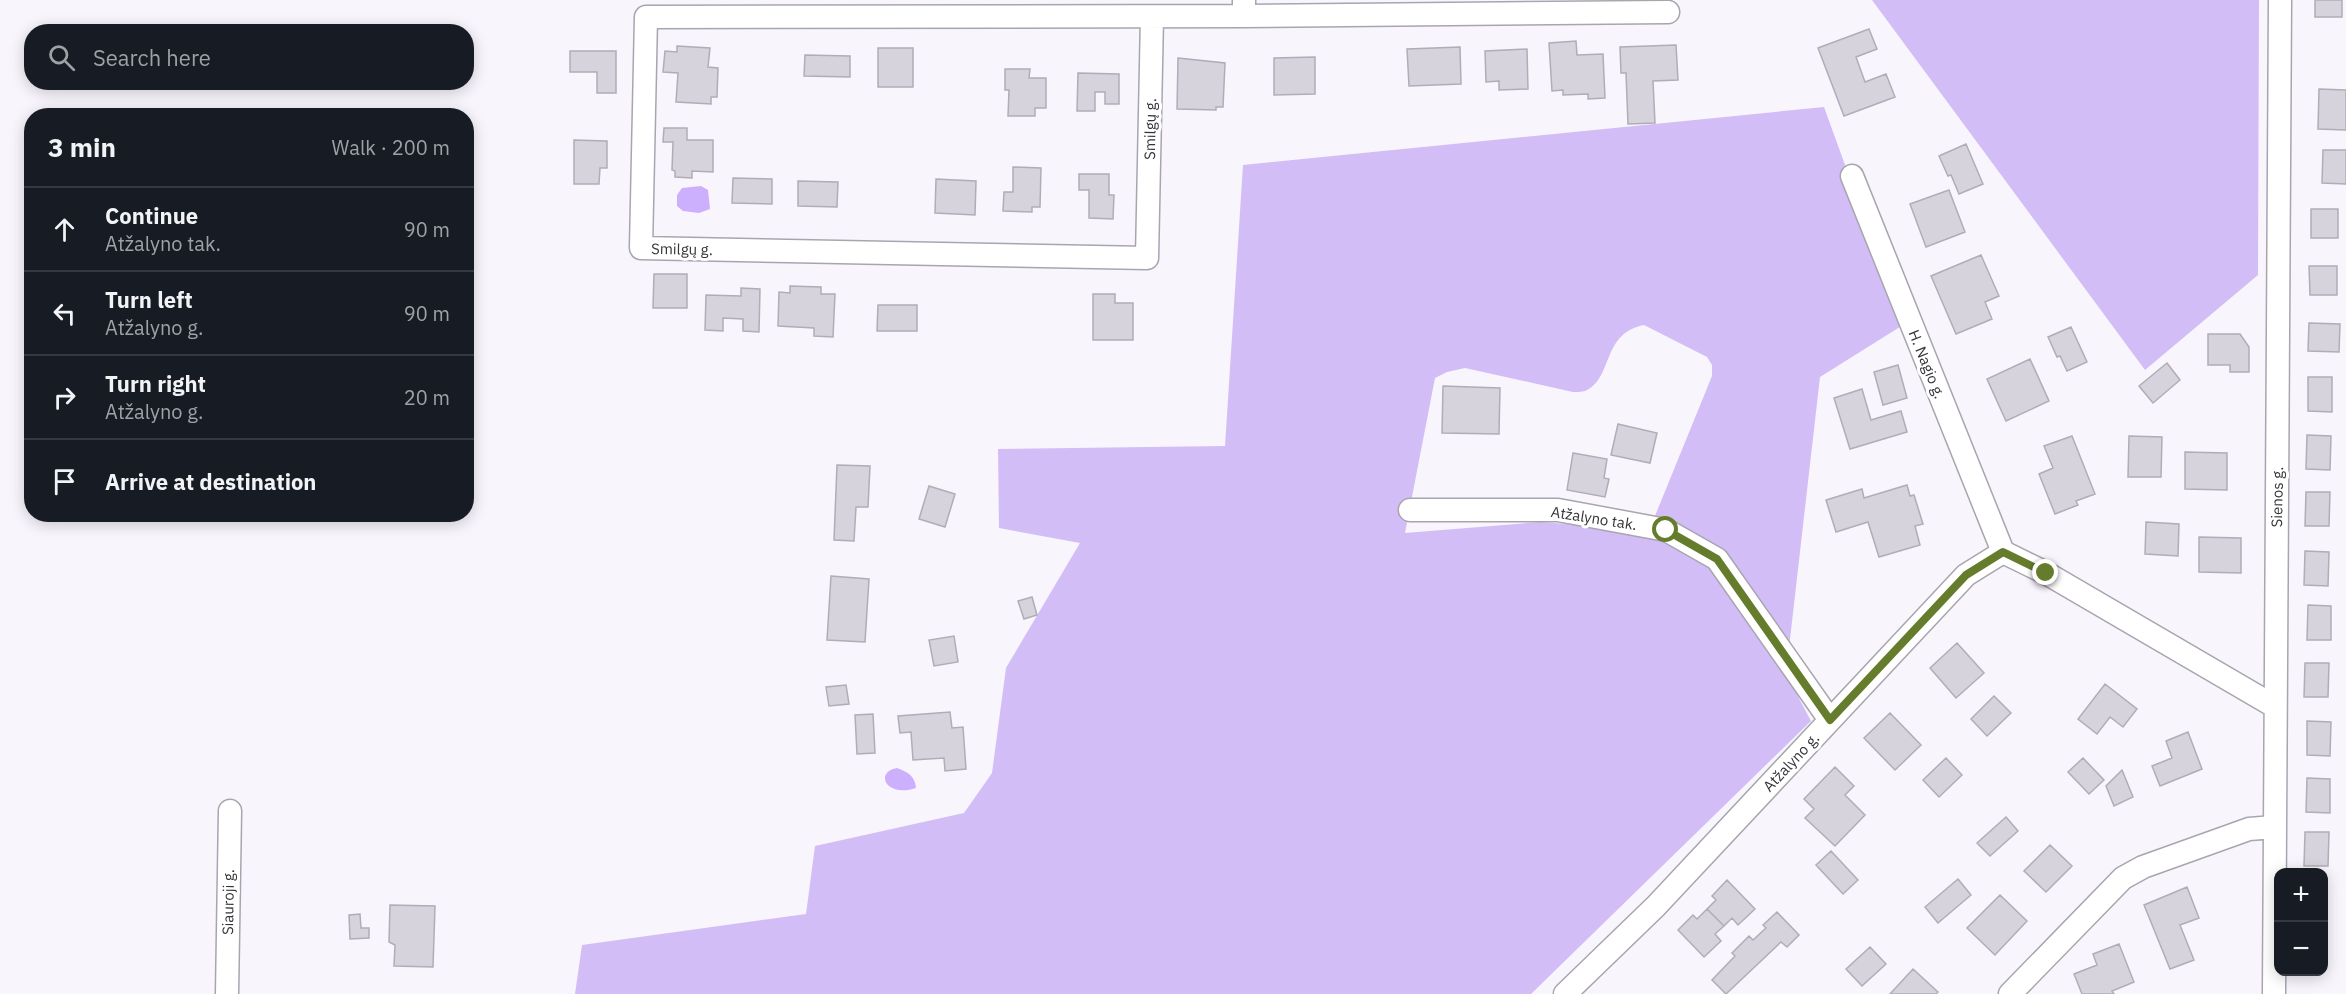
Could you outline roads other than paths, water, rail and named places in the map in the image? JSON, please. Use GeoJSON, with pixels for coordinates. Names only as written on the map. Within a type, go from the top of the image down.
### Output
{"type":"FeatureCollection","features":[{"type":"Feature","properties":{"kind":"street","name":"Sienos g."},"geometry":{"type":"LineString","coordinates":[[2274,994],[2280,0]]}},
{"type":"Feature","properties":{"kind":"street","name":"Smilgų g."},"geometry":{"type":"LineString","coordinates":[[1152,17],[1147,258],[641,248],[646,17],[1152,17],[1244,8],[1668,12]]}},
{"type":"Feature","properties":{"kind":"street","name":"H. Nagio g."},"geometry":{"type":"LineString","coordinates":[[1852,176],[2003,552]]}},
{"type":"Feature","properties":{"kind":"street","name":"Atžalyno tak."},"geometry":{"type":"LineString","coordinates":[[1410,510],[1558,510],[1666,530],[1717,559],[1830,720]]}},
{"type":"Feature","properties":{"kind":"street"},"geometry":{"type":"LineString","coordinates":[[2003,552],[2046,573],[2274,706]]}},
{"type":"Feature","properties":{"kind":"street","name":"Atžalyno g."},"geometry":{"type":"LineString","coordinates":[[1565,994],[1656,906],[1966,575],[2003,552]]}},
{"type":"Feature","properties":{"kind":"street","name":"Siauroji g."},"geometry":{"type":"LineString","coordinates":[[227,994],[230,811]]}},
{"type":"Feature","properties":{"kind":"street"},"geometry":{"type":"LineString","coordinates":[[2010,994],[2123,878],[2143,867],[2248,830],[2274,827]]}}]}
